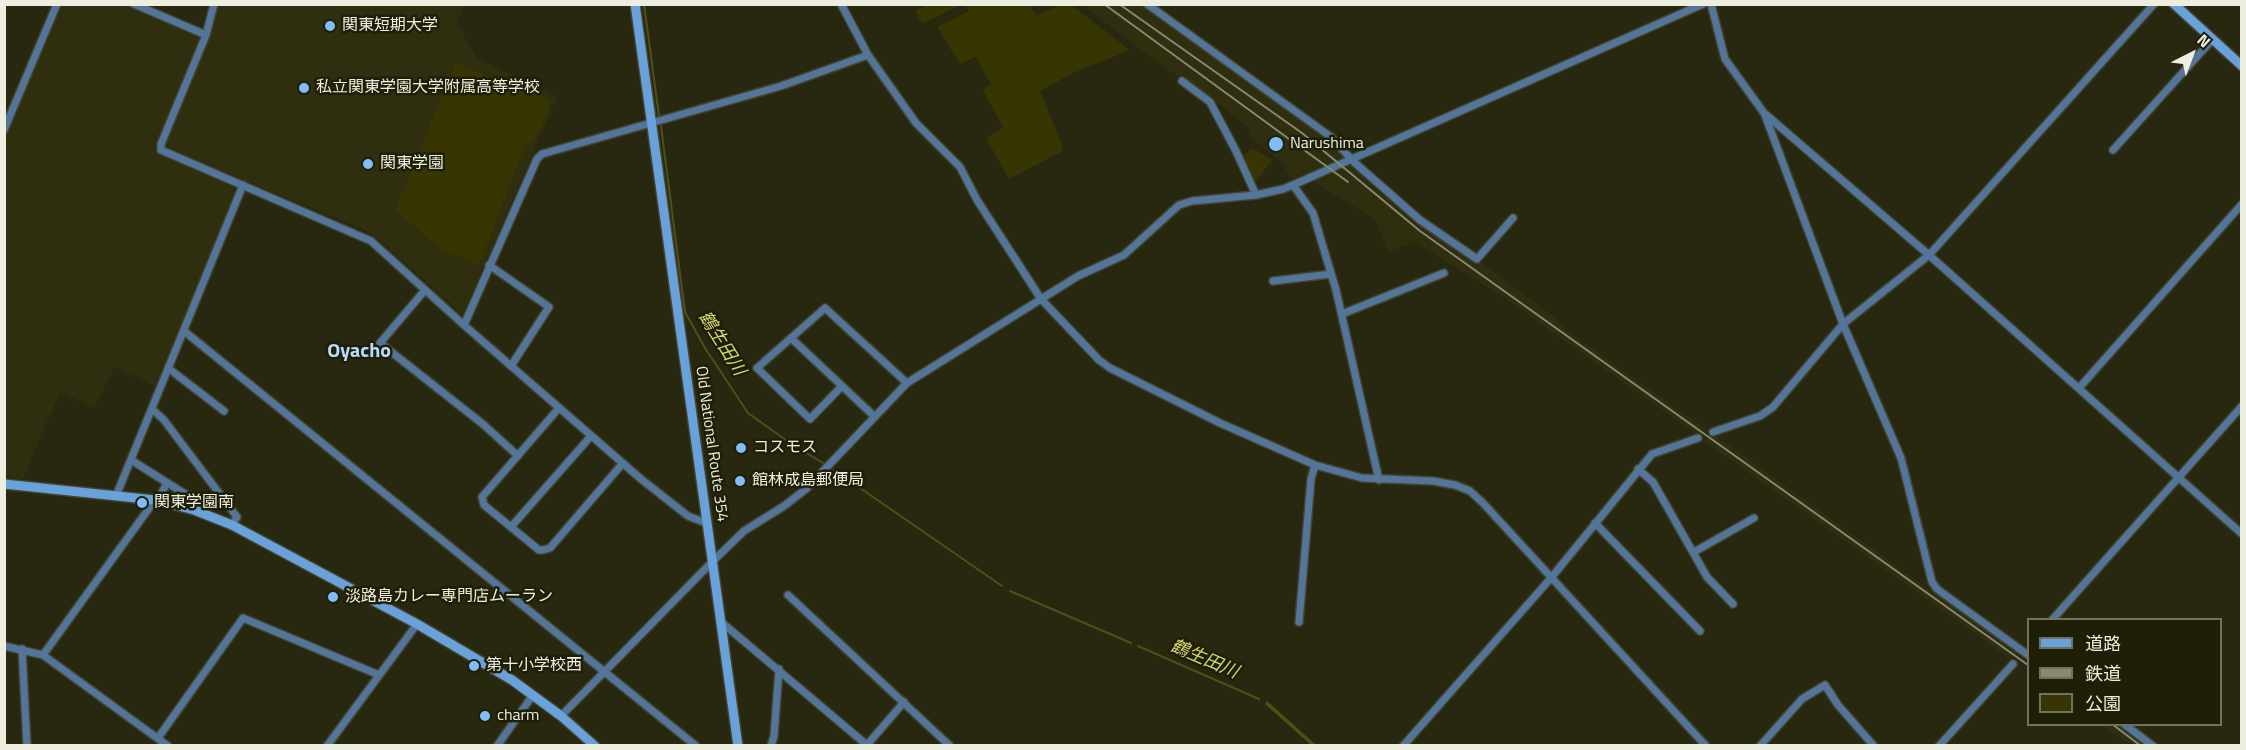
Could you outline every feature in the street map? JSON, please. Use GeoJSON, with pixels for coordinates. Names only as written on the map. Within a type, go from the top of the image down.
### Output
{"type":"FeatureCollection","features":[{"type":"Feature","properties":{"kind":"street"},"geometry":{"type":"LineString","coordinates":[[4,130],[57,4]]}},
{"type":"Feature","properties":{"kind":"street"},"geometry":{"type":"LineString","coordinates":[[134,4],[206,34]]}},
{"type":"Feature","properties":{"kind":"street"},"geometry":{"type":"LineString","coordinates":[[214,4],[206,34],[160,148],[163,152],[371,241],[623,463],[688,516],[706,523]]}},
{"type":"Feature","properties":{"kind":"street","name":"Old National Route 354"},"geometry":{"type":"LineString","coordinates":[[635,4],[738,746]]}},
{"type":"Feature","properties":{"kind":"street"},"geometry":{"type":"LineString","coordinates":[[841,4],[868,55],[916,123],[960,167],[977,200],[1041,299],[1099,360],[1110,368],[1220,423],[1315,465],[1346,475],[1379,480],[1433,481],[1455,484],[1470,491],[1484,503],[1706,746]]}},
{"type":"Feature","properties":{"kind":"street"},"geometry":{"type":"LineString","coordinates":[[1147,4],[1331,136],[1354,162],[1420,220],[1477,259],[1513,218]]}},
{"type":"Feature","properties":{"kind":"street"},"geometry":{"type":"LineString","coordinates":[[561,716],[744,531],[806,489],[907,383],[1078,276],[1124,255],[1179,205],[1192,201],[1256,195],[1283,189],[1703,4]]}},
{"type":"Feature","properties":{"kind":"street"},"geometry":{"type":"LineString","coordinates":[[1711,4],[1725,59],[1764,113],[1929,255],[2241,534]]}},
{"type":"Feature","properties":{"kind":"street"},"geometry":{"type":"LineString","coordinates":[[1713,432],[1760,416],[1773,407],[1843,324],[1929,255],[2154,4]]}},
{"type":"Feature","properties":{"kind":"street"},"geometry":{"type":"LineString","coordinates":[[2174,4],[2241,66]]}},
{"type":"Feature","properties":{"kind":"street"},"geometry":{"type":"LineString","coordinates":[[2113,150],[2212,40]]}},
{"type":"Feature","properties":{"kind":"street"},"geometry":{"type":"LineString","coordinates":[[464,325],[489,264],[537,159],[542,154],[781,86],[868,55]]}},
{"type":"Feature","properties":{"kind":"street"},"geometry":{"type":"LineString","coordinates":[[1182,81],[1210,102],[1256,195]]}},
{"type":"Feature","properties":{"kind":"street"},"geometry":{"type":"LineString","coordinates":[[4,108],[12,111]]}},
{"type":"Feature","properties":{"kind":"street"},"geometry":{"type":"LineString","coordinates":[[1764,113],[1843,324],[1901,458],[1934,586],[2027,651]]}},
{"type":"Feature","properties":{"kind":"street"},"geometry":{"type":"LineString","coordinates":[[116,496],[243,185]]}},
{"type":"Feature","properties":{"kind":"street"},"geometry":{"type":"LineString","coordinates":[[1293,185],[1313,213],[1342,314],[1379,480]]}},
{"type":"Feature","properties":{"kind":"street"},"geometry":{"type":"LineString","coordinates":[[2079,388],[2241,204]]}},
{"type":"Feature","properties":{"kind":"street"},"geometry":{"type":"LineString","coordinates":[[489,264],[549,307],[511,366]]}},
{"type":"Feature","properties":{"kind":"street"},"geometry":{"type":"LineString","coordinates":[[1342,314],[1444,273]]}},
{"type":"Feature","properties":{"kind":"street"},"geometry":{"type":"LineString","coordinates":[[1273,281],[1330,274]]}},
{"type":"Feature","properties":{"kind":"street"},"geometry":{"type":"LineString","coordinates":[[425,290],[380,343],[518,456]]}},
{"type":"Feature","properties":{"kind":"street"},"geometry":{"type":"LineString","coordinates":[[842,386],[810,419],[757,368],[825,308],[907,383]]}},
{"type":"Feature","properties":{"kind":"street"},"geometry":{"type":"LineString","coordinates":[[184,331],[308,429],[696,746]]}},
{"type":"Feature","properties":{"kind":"street"},"geometry":{"type":"LineString","coordinates":[[790,338],[875,417]]}},
{"type":"Feature","properties":{"kind":"street"},"geometry":{"type":"LineString","coordinates":[[168,368],[224,411]]}},
{"type":"Feature","properties":{"kind":"street"},"geometry":{"type":"LineString","coordinates":[[2054,618],[2241,406]]}},
{"type":"Feature","properties":{"kind":"street"},"geometry":{"type":"LineString","coordinates":[[559,408],[482,497],[484,505],[539,550],[550,548],[623,463]]}},
{"type":"Feature","properties":{"kind":"street"},"geometry":{"type":"LineString","coordinates":[[152,409],[164,420],[237,517],[232,525]]}},
{"type":"Feature","properties":{"kind":"street"},"geometry":{"type":"LineString","coordinates":[[511,527],[591,435]]}},
{"type":"Feature","properties":{"kind":"street"},"geometry":{"type":"LineString","coordinates":[[1403,746],[1551,578],[1652,453],[1698,438]]}},
{"type":"Feature","properties":{"kind":"street"},"geometry":{"type":"LineString","coordinates":[[131,460],[190,497],[202,513]]}},
{"type":"Feature","properties":{"kind":"street"},"geometry":{"type":"LineString","coordinates":[[1299,622],[1311,479],[1315,465]]}},
{"type":"Feature","properties":{"kind":"street"},"geometry":{"type":"LineString","coordinates":[[1638,469],[1653,482],[1707,578],[1733,604]]}},
{"type":"Feature","properties":{"kind":"street"},"geometry":{"type":"LineString","coordinates":[[43,654],[168,483]]}},
{"type":"Feature","properties":{"kind":"street"},"geometry":{"type":"LineString","coordinates":[[4,484],[155,500],[202,513],[232,525],[417,624],[533,695],[595,746]]}},
{"type":"Feature","properties":{"kind":"street"},"geometry":{"type":"LineString","coordinates":[[1694,552],[1754,518]]}},
{"type":"Feature","properties":{"kind":"street"},"geometry":{"type":"LineString","coordinates":[[1595,524],[1700,631]]}},
{"type":"Feature","properties":{"kind":"street"},"geometry":{"type":"LineString","coordinates":[[788,596],[950,746]]}},
{"type":"Feature","properties":{"kind":"street"},"geometry":{"type":"LineString","coordinates":[[158,738],[243,618],[379,675]]}},
{"type":"Feature","properties":{"kind":"street"},"geometry":{"type":"LineString","coordinates":[[720,621],[867,745],[904,702]]}},
{"type":"Feature","properties":{"kind":"street"},"geometry":{"type":"LineString","coordinates":[[327,746],[417,624]]}},
{"type":"Feature","properties":{"kind":"street"},"geometry":{"type":"LineString","coordinates":[[4,646],[43,654],[168,746]]}},
{"type":"Feature","properties":{"kind":"street"},"geometry":{"type":"LineString","coordinates":[[22,648],[27,746]]}},
{"type":"Feature","properties":{"kind":"street"},"geometry":{"type":"LineString","coordinates":[[1939,745],[2013,664]]}},
{"type":"Feature","properties":{"kind":"street"},"geometry":{"type":"LineString","coordinates":[[771,746],[774,736],[779,669]]}},
{"type":"Feature","properties":{"kind":"street"},"geometry":{"type":"LineString","coordinates":[[1760,746],[1802,699],[1825,685],[1838,705],[1874,746]]}},
{"type":"Feature","properties":{"kind":"street"},"geometry":{"type":"LineString","coordinates":[[497,746],[533,695]]}},
{"type":"Feature","properties":{"kind":"street"},"geometry":{"type":"LineString","coordinates":[[2127,726],[2153,746]]}},
{"type":"Feature","properties":{"kind":"shaded area"},"geometry":{"type":"Polygon","coordinates":[[[60,5],[126,5],[201,38],[157,151],[231,186],[235,195],[155,386],[114,367],[94,408],[61,392],[23,479],[5,476],[5,139],[60,5]]]}},
{"type":"Feature","properties":{"kind":"shaded area","name":"関東学園"},"geometry":{"type":"Polygon","coordinates":[[[217,5],[465,5],[457,24],[477,58],[557,97],[463,314],[376,237],[365,230],[164,145],[207,39],[217,5]]]}},
{"type":"Feature","properties":{"kind":"shaded area"},"geometry":{"type":"Polygon","coordinates":[[[1082,5],[1142,5],[1324,134],[1345,155],[1344,157],[1293,181],[1280,160],[1248,136],[1251,130],[1207,94],[1158,63],[1082,5]]]}},
{"type":"Feature","properties":{"kind":"shaded area"},"geometry":{"type":"Polygon","coordinates":[[[1351,162],[1373,181],[1373,186],[1382,194],[1385,192],[1552,315],[1567,331],[1707,431],[1696,434],[1502,296],[1414,242],[1388,252],[1374,218],[1310,180],[1351,162]]]}},
{"type":"Feature","properties":{"kind":"shaded area"},"geometry":{"type":"Polygon","coordinates":[[[1715,435],[2018,652],[2012,660],[1701,439],[1715,435]]]}},
{"type":"Feature","properties":{"kind":"shaded area"},"geometry":{"type":"Polygon","coordinates":[[[1267,701],[1316,745],[1311,745],[1265,704],[1267,701]]]}},
{"type":"Feature","properties":{"kind":"shaded area"},"geometry":{"type":"Polygon","coordinates":[[[2102,726],[2120,726],[2149,745],[2131,745],[2102,726]]]}},
{"type":"Feature","properties":{"kind":"green space"},"geometry":{"type":"Polygon","coordinates":[[[928,4],[960,5],[922,24],[915,11],[928,4]]]}},
{"type":"Feature","properties":{"kind":"green space"},"geometry":{"type":"Polygon","coordinates":[[[965,5],[1030,5],[1036,16],[1062,5],[1071,5],[1130,50],[1071,74],[1040,91],[1063,148],[1061,152],[1009,179],[986,138],[1003,127],[983,90],[991,84],[976,57],[960,64],[937,27],[969,11],[965,5]]]}},
{"type":"Feature","properties":{"kind":"green space"},"geometry":{"type":"Polygon","coordinates":[[[456,62],[496,80],[498,76],[501,77],[547,98],[550,107],[533,143],[526,143],[479,265],[441,249],[395,210],[456,62]]]}},
{"type":"Feature","properties":{"kind":"green space"},"geometry":{"type":"Polygon","coordinates":[[[1251,149],[1272,160],[1257,180],[1254,180],[1243,156],[1251,149]]]}},
{"type":"Feature","properties":{"kind":"waterway","name":"鶴生田川"},"geometry":{"type":"LineString","coordinates":[[644,4],[659,116]]}},
{"type":"Feature","properties":{"kind":"waterway","name":"鶴生田川"},"geometry":{"type":"LineString","coordinates":[[661,126],[685,312],[705,348],[748,413],[823,463]]}},
{"type":"Feature","properties":{"kind":"waterway","name":"鶴生田川"},"geometry":{"type":"LineString","coordinates":[[834,470],[1002,586]]}},
{"type":"Feature","properties":{"kind":"waterway","name":"鶴生田川"},"geometry":{"type":"LineString","coordinates":[[1010,591],[1131,643]]}},
{"type":"Feature","properties":{"kind":"waterway","name":"鶴生田川"},"geometry":{"type":"LineString","coordinates":[[1138,646],[1259,699]]}},
{"type":"Feature","properties":{"kind":"railway"},"geometry":{"type":"LineString","coordinates":[[1104,4],[1348,182]]}},
{"type":"Feature","properties":{"kind":"railway"},"geometry":{"type":"LineString","coordinates":[[1119,4],[1302,133],[1420,231],[2027,664]]}},
{"type":"Feature","properties":{"kind":"railway"},"geometry":{"type":"LineString","coordinates":[[2115,726],[2141,746]]}},
{"type":"Feature","properties":{"kind":"place","name":"関東短期大学"},"geometry":{"type":"Point","coordinates":[330,26]}},
{"type":"Feature","properties":{"kind":"place","name":"私立関東学園大学附属高等学校"},"geometry":{"type":"Point","coordinates":[304,88]}},
{"type":"Feature","properties":{"kind":"place","name":"Narushima"},"geometry":{"type":"Point","coordinates":[1276,144]}},
{"type":"Feature","properties":{"kind":"place","name":"関東学園"},"geometry":{"type":"Point","coordinates":[368,164]}},
{"type":"Feature","properties":{"kind":"place","name":"コスモス"},"geometry":{"type":"Point","coordinates":[741,448]}},
{"type":"Feature","properties":{"kind":"place","name":"館林成島郵便局"},"geometry":{"type":"Point","coordinates":[740,481]}},
{"type":"Feature","properties":{"kind":"place","name":"関東学園南"},"geometry":{"type":"Point","coordinates":[142,503]}},
{"type":"Feature","properties":{"kind":"place","name":"淡路島カレー専門店ムーラン"},"geometry":{"type":"Point","coordinates":[333,597]}},
{"type":"Feature","properties":{"kind":"place","name":"第十小学校西"},"geometry":{"type":"Point","coordinates":[474,666]}},
{"type":"Feature","properties":{"kind":"place","name":"charm"},"geometry":{"type":"Point","coordinates":[485,716]}},
{"type":"Feature","properties":{"kind":"district","name":"Oyacho"},"geometry":{"type":"Point","coordinates":[359,352]}}]}
